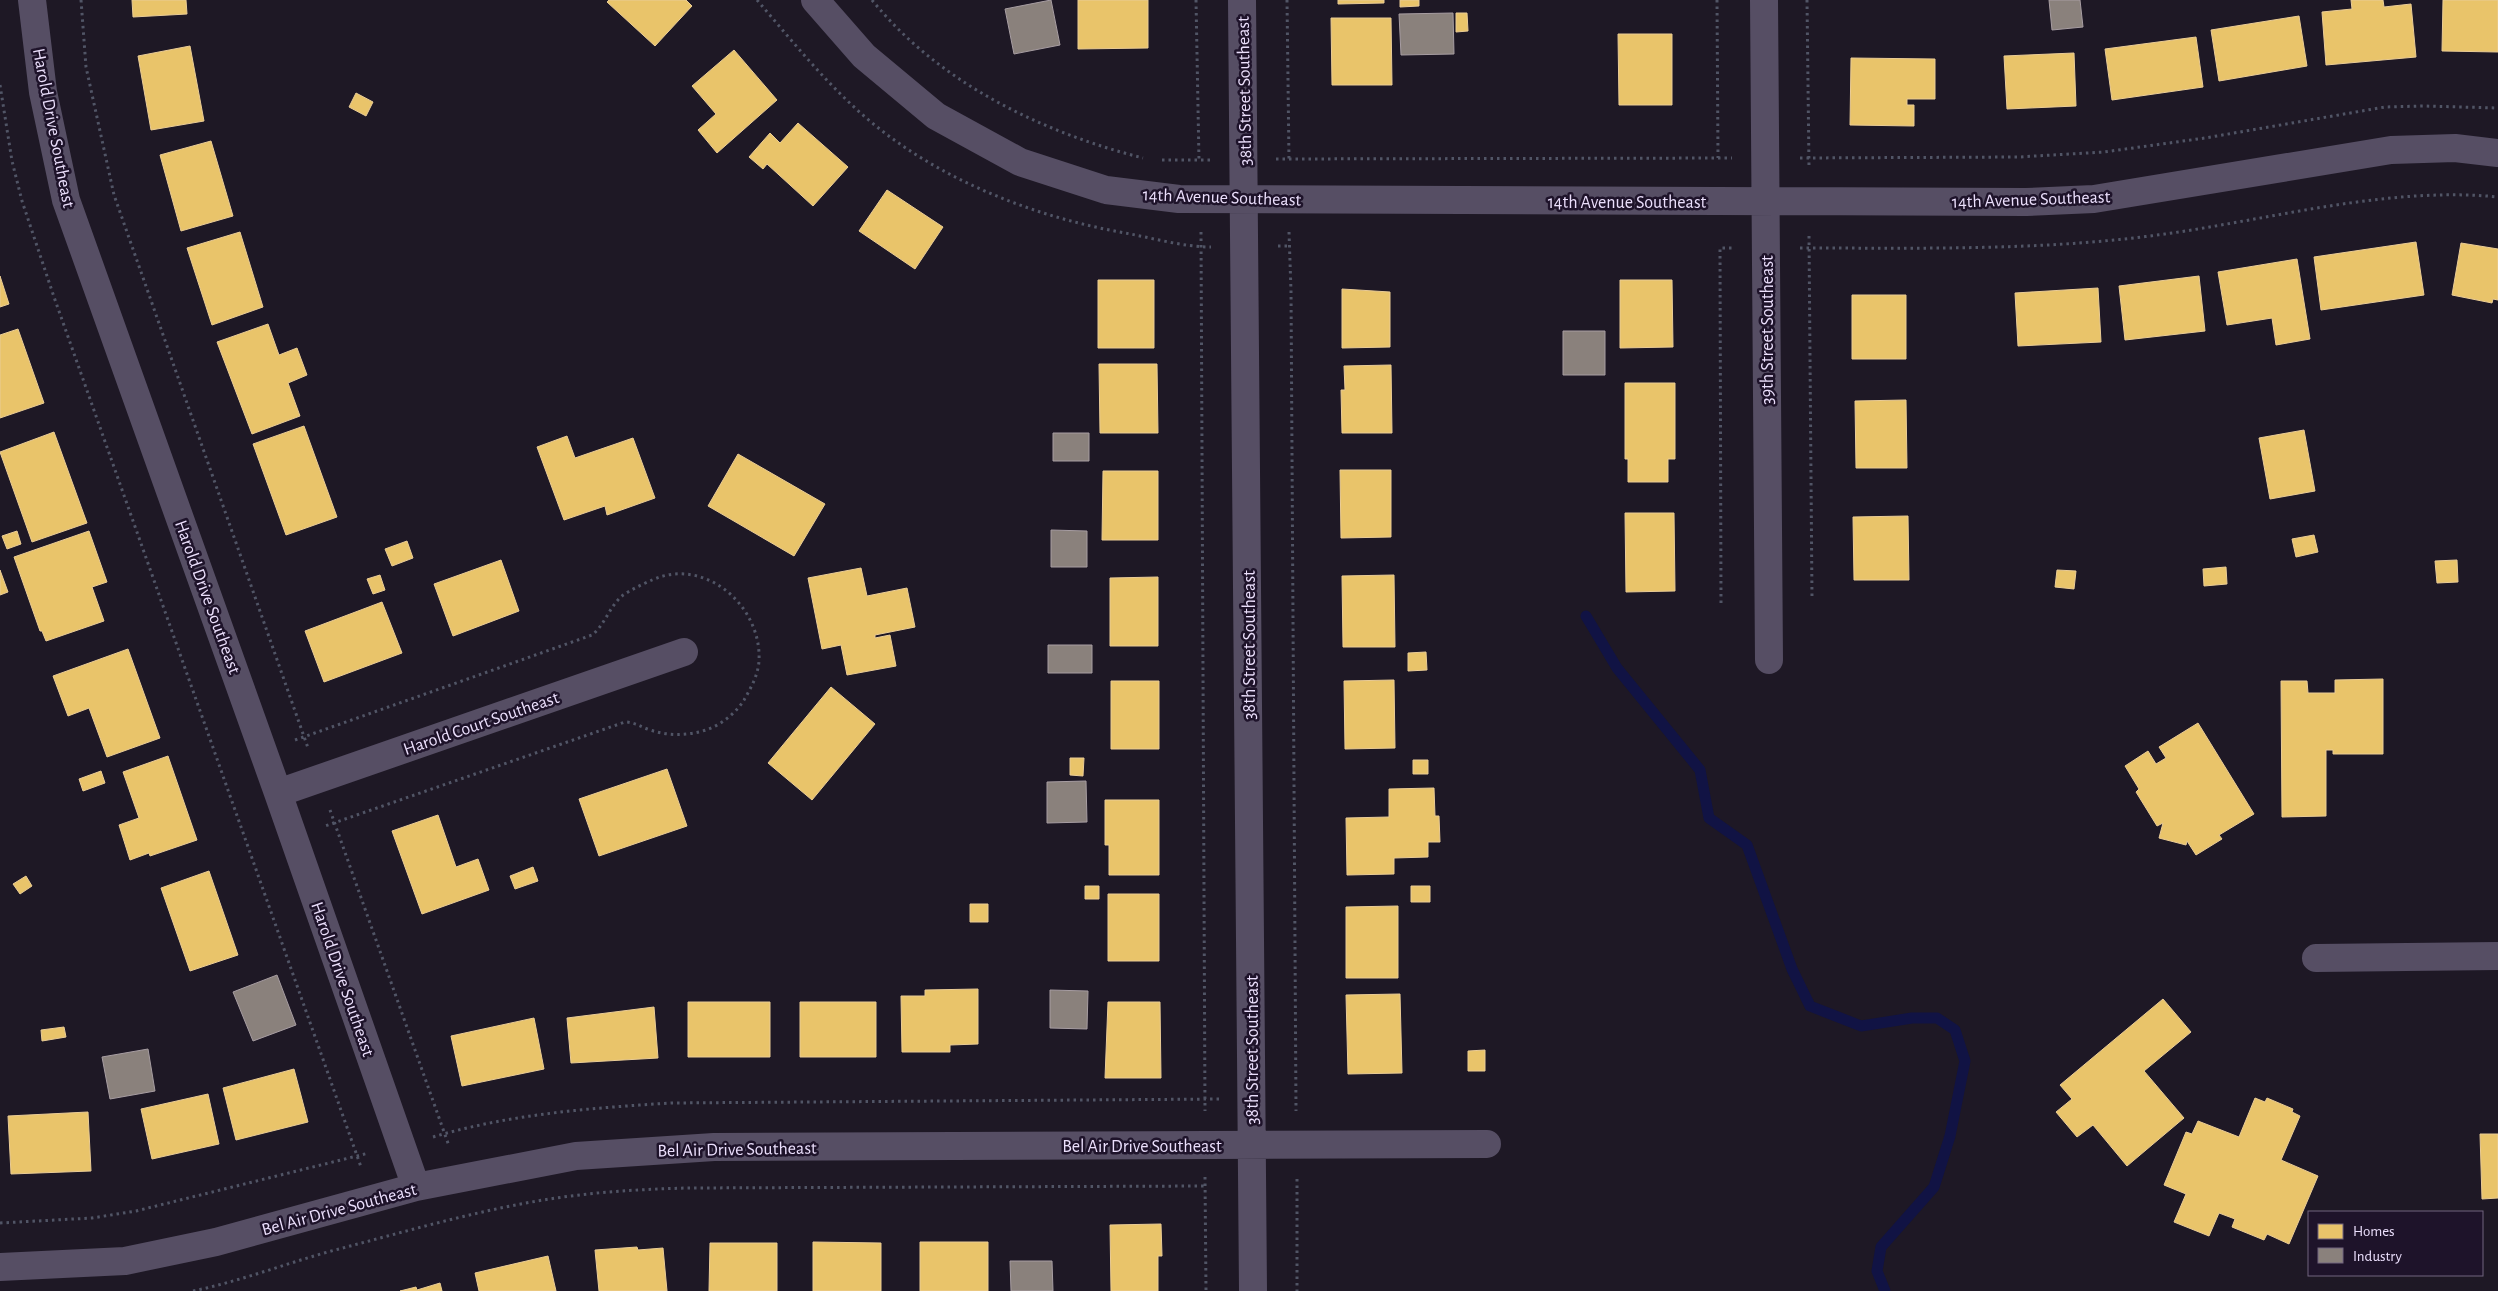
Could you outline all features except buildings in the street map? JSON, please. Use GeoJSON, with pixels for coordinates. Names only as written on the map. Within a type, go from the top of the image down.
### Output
{"type":"FeatureCollection","features":[{"type":"Feature","properties":{"kind":"street","name":"Harold Drive Southeast"},"geometry":{"type":"LineString","coordinates":[[32,0],[43,92],[66,200],[278,793],[416,1187]]}},
{"type":"Feature","properties":{"kind":"street","name":"14th Avenue Southeast"},"geometry":{"type":"LineString","coordinates":[[815,0],[864,56],[936,116],[1020,162],[1106,190],[1179,199],[1245,201],[2026,202],[2094,199],[2391,150],[2455,148],[2498,153]]}},
{"type":"Feature","properties":{"kind":"street","name":"38th Street Southeast"},"geometry":{"type":"LineString","coordinates":[[1242,0],[1253,1291]]}},
{"type":"Feature","properties":{"kind":"street","name":"39th Street Southeast"},"geometry":{"type":"LineString","coordinates":[[1764,0],[1768,660]]}},
{"type":"Feature","properties":{"kind":"street","name":"Harold Court Southeast"},"geometry":{"type":"LineString","coordinates":[[278,793],[684,652]]}},
{"type":"Feature","properties":{"kind":"street"},"geometry":{"type":"LineString","coordinates":[[2316,958],[2498,956]]}},
{"type":"Feature","properties":{"kind":"street","name":"Bel Air Drive Southeast"},"geometry":{"type":"LineString","coordinates":[[0,1267],[125,1260],[216,1242],[416,1187],[576,1156],[714,1147],[1488,1144]]}},
{"type":"Feature","properties":{"kind":"path"},"geometry":{"type":"LineString","coordinates":[[81,0],[86,67],[114,195],[309,750]]}},
{"type":"Feature","properties":{"kind":"path"},"geometry":{"type":"LineString","coordinates":[[872,0],[921,51],[1006,107],[1084,140],[1146,158]]}},
{"type":"Feature","properties":{"kind":"path"},"geometry":{"type":"LineString","coordinates":[[1196,0],[1199,166]]}},
{"type":"Feature","properties":{"kind":"path"},"geometry":{"type":"LineString","coordinates":[[1287,0],[1289,166]]}},
{"type":"Feature","properties":{"kind":"path"},"geometry":{"type":"LineString","coordinates":[[1717,0],[1718,158]]}},
{"type":"Feature","properties":{"kind":"path"},"geometry":{"type":"LineString","coordinates":[[1808,0],[1809,176]]}},
{"type":"Feature","properties":{"kind":"path"},"geometry":{"type":"LineString","coordinates":[[0,85],[12,161],[46,273],[364,1175]]}},
{"type":"Feature","properties":{"kind":"path"},"geometry":{"type":"LineString","coordinates":[[1791,158],[2062,155],[2144,148],[2384,108],[2424,106],[2498,108]]}},
{"type":"Feature","properties":{"kind":"path"},"geometry":{"type":"LineString","coordinates":[[1273,159],[1738,158]]}},
{"type":"Feature","properties":{"kind":"path"},"geometry":{"type":"LineString","coordinates":[[1154,159],[1212,160]]}},
{"type":"Feature","properties":{"kind":"path"},"geometry":{"type":"LineString","coordinates":[[1791,248],[2052,246],[2166,234],[2397,197],[2470,195],[2498,197]]}},
{"type":"Feature","properties":{"kind":"path"},"geometry":{"type":"LineString","coordinates":[[1201,227],[1205,1119]]}},
{"type":"Feature","properties":{"kind":"path"},"geometry":{"type":"LineString","coordinates":[[1289,227],[1296,1118]]}},
{"type":"Feature","properties":{"kind":"path"},"geometry":{"type":"LineString","coordinates":[[1809,228],[1812,598]]}},
{"type":"Feature","properties":{"kind":"path"},"geometry":{"type":"LineString","coordinates":[[1275,246],[1290,246]]}},
{"type":"Feature","properties":{"kind":"path"},"geometry":{"type":"LineString","coordinates":[[1722,603],[1720,248],[1739,248]]}},
{"type":"Feature","properties":{"kind":"path"},"geometry":{"type":"LineString","coordinates":[[328,805],[450,1151]]}},
{"type":"Feature","properties":{"kind":"path"},"geometry":{"type":"LineString","coordinates":[[425,1139],[533,1116],[604,1107],[663,1104],[1222,1099]]}},
{"type":"Feature","properties":{"kind":"path"},"geometry":{"type":"LineString","coordinates":[[0,1223],[92,1218],[136,1211],[375,1152]]}},
{"type":"Feature","properties":{"kind":"path"},"geometry":{"type":"LineString","coordinates":[[1205,1169],[1206,1291]]}},
{"type":"Feature","properties":{"kind":"path"},"geometry":{"type":"LineString","coordinates":[[1297,1171],[1297,1291]]}},
{"type":"Feature","properties":{"kind":"path"},"geometry":{"type":"LineString","coordinates":[[193,1291],[241,1280],[333,1251],[485,1212],[605,1192],[698,1188],[1205,1186]]}},
{"type":"Feature","properties":{"kind":"waterway"},"geometry":{"type":"LineString","coordinates":[[1586,616],[1617,668],[1700,770],[1709,818],[1747,845],[1792,969],[1810,1006],[1861,1026],[1912,1018],[1937,1018],[1955,1030],[1965,1061],[1950,1136],[1934,1187],[1881,1247],[1877,1271],[1885,1291]]}}]}
